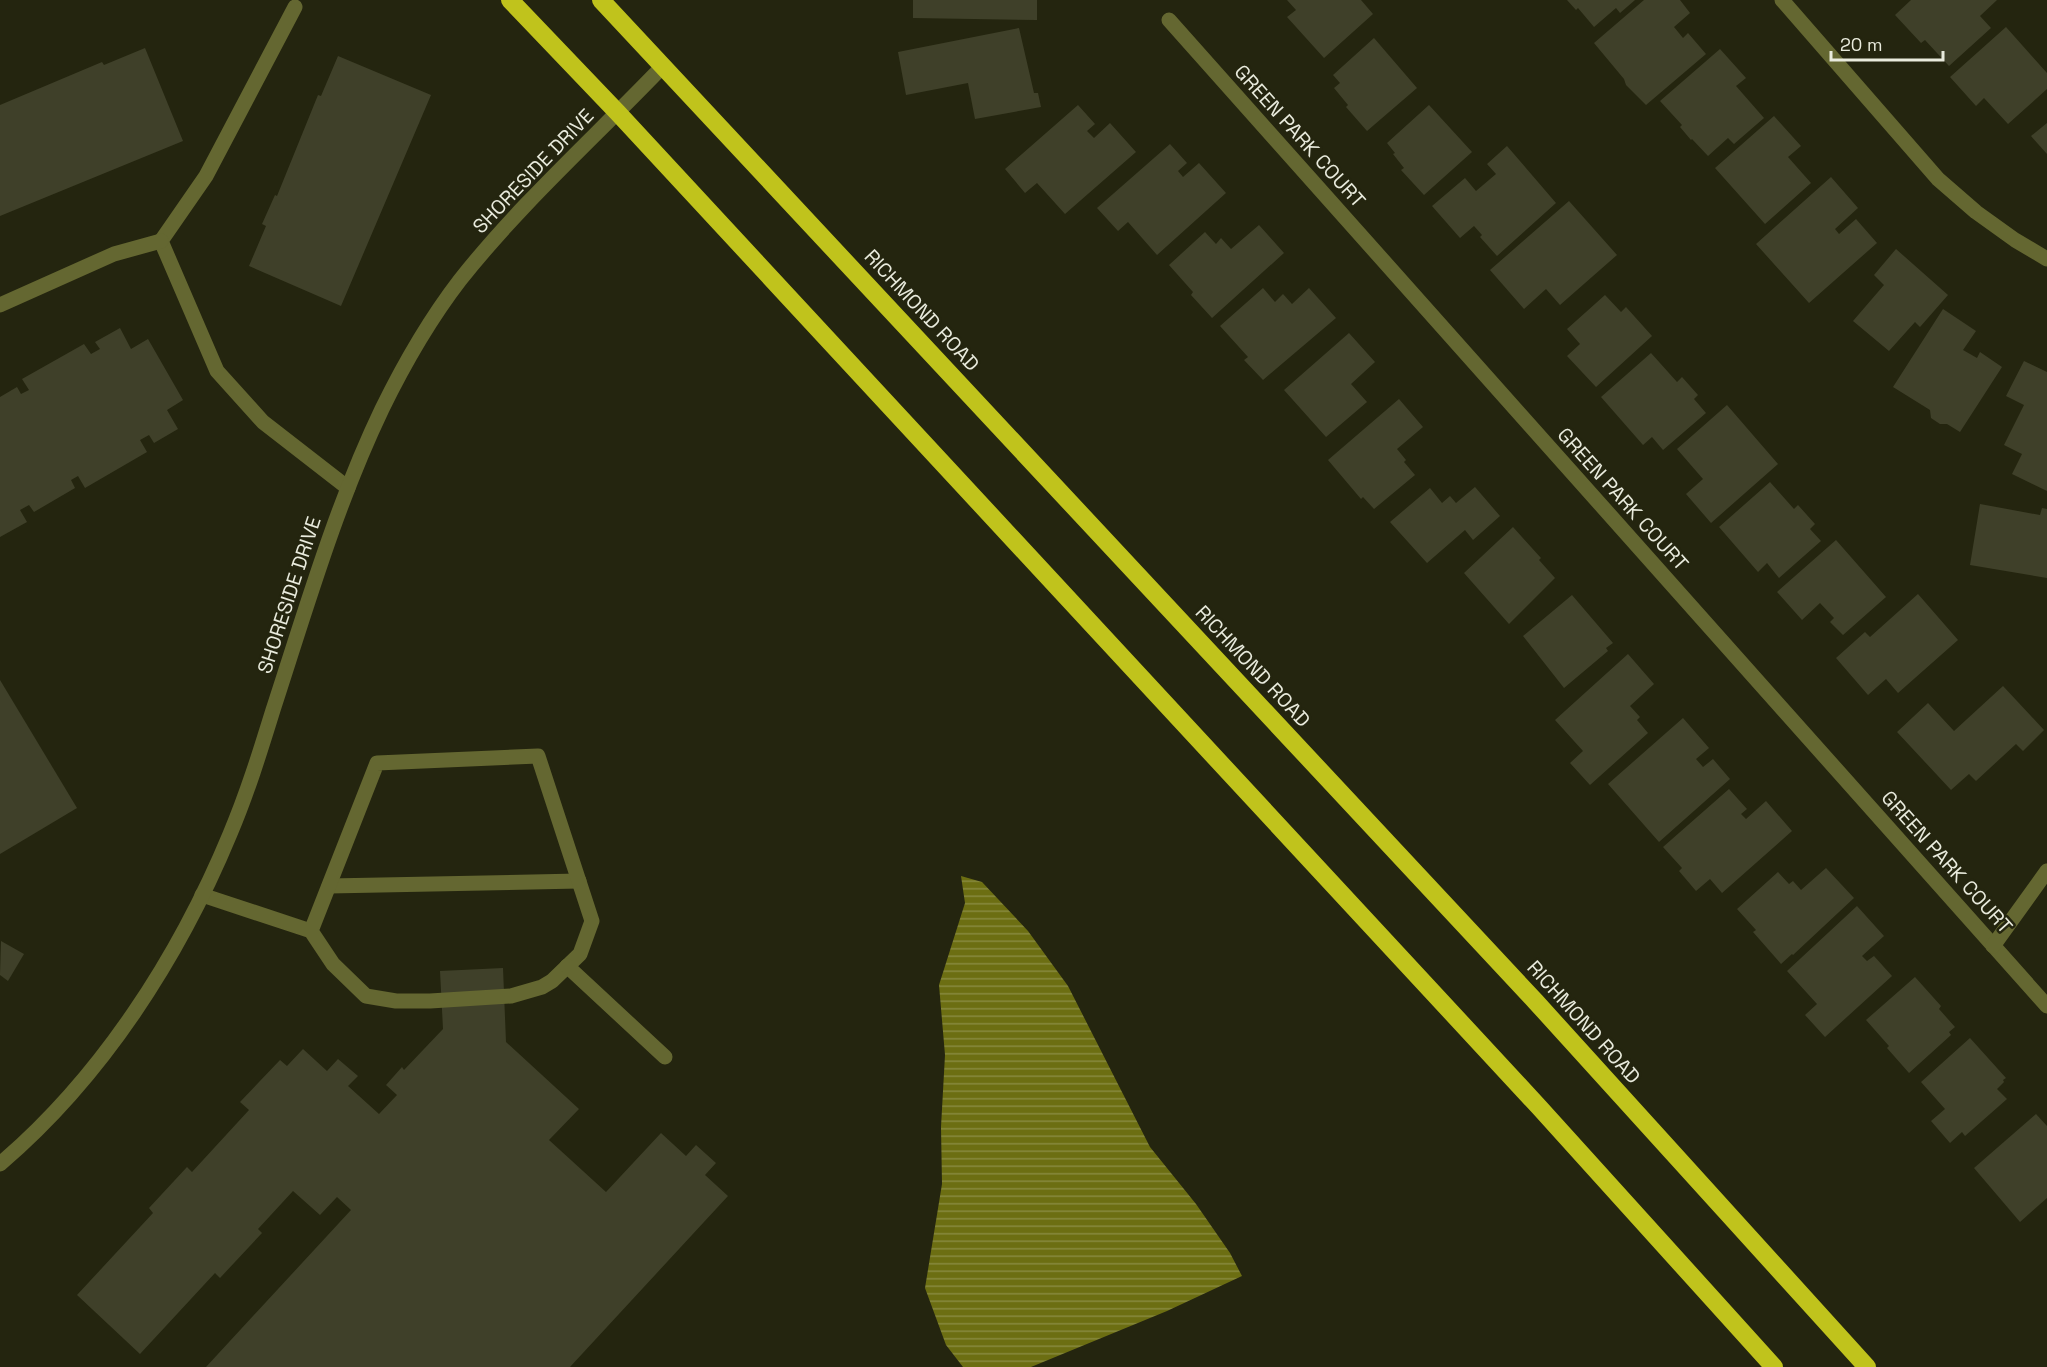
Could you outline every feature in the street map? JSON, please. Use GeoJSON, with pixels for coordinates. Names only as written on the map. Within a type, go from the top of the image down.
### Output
{"type":"FeatureCollection","features":[{"type":"Feature","properties":{"kind":"highway"},"geometry":{"type":"LineString","coordinates":[[510,0],[618,113],[1539,1107],[1774,1367]]}},
{"type":"Feature","properties":{"kind":"highway","name":"RICHMOND ROAD"},"geometry":{"type":"LineString","coordinates":[[601,0],[1536,1002],[1867,1367]]}},
{"type":"Feature","properties":{"kind":"street"},"geometry":{"type":"LineString","coordinates":[[1782,0],[1938,179],[1986,219],[2047,259]]}},
{"type":"Feature","properties":{"kind":"street"},"geometry":{"type":"LineString","coordinates":[[0,305],[114,254],[161,241],[206,176],[295,7]]}},
{"type":"Feature","properties":{"kind":"street","name":"GREEN PARK COURT"},"geometry":{"type":"LineString","coordinates":[[1169,20],[2047,1006]]}},
{"type":"Feature","properties":{"kind":"street","name":"SHORESIDE DRIVE"},"geometry":{"type":"LineString","coordinates":[[0,1164],[64,1102],[113,1044],[151,987],[186,928],[230,834],[348,488],[383,407],[420,339],[459,282],[501,232],[663,66]]}},
{"type":"Feature","properties":{"kind":"street"},"geometry":{"type":"LineString","coordinates":[[161,241],[217,371],[263,422],[348,488]]}},
{"type":"Feature","properties":{"kind":"street"},"geometry":{"type":"LineString","coordinates":[[202,895],[311,931],[333,964],[366,996],[396,1001],[430,1001],[511,996],[542,987],[580,954],[592,921],[538,756],[377,763],[311,931]]}},
{"type":"Feature","properties":{"kind":"street"},"geometry":{"type":"LineString","coordinates":[[1993,946],[2047,871]]}},
{"type":"Feature","properties":{"kind":"street"},"geometry":{"type":"LineString","coordinates":[[329,886],[579,881]]}},
{"type":"Feature","properties":{"kind":"street"},"geometry":{"type":"LineString","coordinates":[[567,966],[665,1057]]}},
{"type":"Feature","properties":{"kind":"shaded area"},"geometry":{"type":"Polygon","coordinates":[[[961,876],[982,882],[1028,931],[1068,986],[1150,1147],[1196,1204],[1230,1253],[1242,1276],[1167,1311],[1031,1367],[963,1367],[946,1345],[925,1288],[942,1184],[941,1127],[945,1055],[939,985],[965,903],[961,876]]]}},
{"type":"Feature","properties":{"kind":"building"},"geometry":{"type":"Polygon","coordinates":[[[913,0],[1037,0],[1037,20],[913,18],[913,0]]]}},
{"type":"Feature","properties":{"kind":"building"},"geometry":{"type":"Polygon","coordinates":[[[1287,0],[1361,0],[1373,14],[1324,58],[1287,17],[1296,10],[1287,0]]]}},
{"type":"Feature","properties":{"kind":"building"},"geometry":{"type":"Polygon","coordinates":[[[1567,0],[1635,0],[1620,13],[1616,8],[1594,27],[1578,8],[1576,10],[1567,0]]]}},
{"type":"Feature","properties":{"kind":"building"},"geometry":{"type":"Polygon","coordinates":[[[1644,0],[1680,0],[1690,13],[1674,27],[1683,38],[1688,33],[1706,54],[1646,105],[1626,85],[1624,79],[1594,43],[1644,0]]]}},
{"type":"Feature","properties":{"kind":"building"},"geometry":{"type":"Polygon","coordinates":[[[1911,0],[1997,0],[1980,16],[1991,28],[1949,66],[1925,40],[1921,43],[1895,15],[1911,0]]]}},
{"type":"Feature","properties":{"kind":"building"},"geometry":{"type":"Polygon","coordinates":[[[2006,27],[2047,73],[2047,89],[2008,124],[1984,98],[1976,106],[1950,77],[2006,27]]]}},
{"type":"Feature","properties":{"kind":"building"},"geometry":{"type":"Polygon","coordinates":[[[1019,28],[1034,93],[1038,93],[1041,107],[975,119],[968,83],[906,95],[898,52],[1019,28]]]}},
{"type":"Feature","properties":{"kind":"building"},"geometry":{"type":"Polygon","coordinates":[[[1374,38],[1417,88],[1367,131],[1346,107],[1348,105],[1334,88],[1340,83],[1333,75],[1374,38]]]}},
{"type":"Feature","properties":{"kind":"building"},"geometry":{"type":"Polygon","coordinates":[[[145,48],[183,141],[0,216],[0,105],[102,62],[104,65],[145,48]]]}},
{"type":"Feature","properties":{"kind":"building"},"geometry":{"type":"Polygon","coordinates":[[[1720,49],[1746,78],[1736,86],[1764,118],[1734,144],[1728,138],[1708,156],[1691,140],[1680,127],[1682,125],[1660,101],[1720,49]]]}},
{"type":"Feature","properties":{"kind":"building"},"geometry":{"type":"Polygon","coordinates":[[[338,56],[431,95],[341,306],[249,266],[266,226],[262,224],[275,195],[277,196],[318,95],[321,96],[338,56]]]}},
{"type":"Feature","properties":{"kind":"building"},"geometry":{"type":"Polygon","coordinates":[[[1078,105],[1095,124],[1087,131],[1094,138],[1110,123],[1136,152],[1065,214],[1037,183],[1025,193],[1005,169],[1078,105]]]}},
{"type":"Feature","properties":{"kind":"building"},"geometry":{"type":"Polygon","coordinates":[[[1429,105],[1472,152],[1424,195],[1401,170],[1404,168],[1387,143],[1429,105]]]}},
{"type":"Feature","properties":{"kind":"building"},"geometry":{"type":"Polygon","coordinates":[[[1774,116],[1801,146],[1788,157],[1811,183],[1765,224],[1715,168],[1774,116]]]}},
{"type":"Feature","properties":{"kind":"building"},"geometry":{"type":"Polygon","coordinates":[[[2047,123],[2047,154],[2031,136],[2047,123]]]}},
{"type":"Feature","properties":{"kind":"building"},"geometry":{"type":"Polygon","coordinates":[[[1170,144],[1187,163],[1178,171],[1183,177],[1199,163],[1226,193],[1157,255],[1128,222],[1118,231],[1097,208],[1170,144]]]}},
{"type":"Feature","properties":{"kind":"building"},"geometry":{"type":"Polygon","coordinates":[[[1507,146],[1556,203],[1497,256],[1480,237],[1482,235],[1474,226],[1460,238],[1432,206],[1465,178],[1476,191],[1496,174],[1487,164],[1507,146]]]}},
{"type":"Feature","properties":{"kind":"building"},"geometry":{"type":"Polygon","coordinates":[[[1831,177],[1858,208],[1835,229],[1839,234],[1856,219],[1877,243],[1809,303],[1756,244],[1831,177]]]}},
{"type":"Feature","properties":{"kind":"building"},"geometry":{"type":"Polygon","coordinates":[[[1569,201],[1617,255],[1560,305],[1546,289],[1524,309],[1490,270],[1569,201]]]}},
{"type":"Feature","properties":{"kind":"building"},"geometry":{"type":"Polygon","coordinates":[[[1259,225],[1284,253],[1212,318],[1191,295],[1193,292],[1169,265],[1205,232],[1216,244],[1221,238],[1231,249],[1259,225]]]}},
{"type":"Feature","properties":{"kind":"building"},"geometry":{"type":"Polygon","coordinates":[[[1896,249],[1948,295],[1920,327],[1915,322],[1889,351],[1853,321],[1884,285],[1874,275],[1896,249]]]}},
{"type":"Feature","properties":{"kind":"building"},"geometry":{"type":"Polygon","coordinates":[[[1263,288],[1275,302],[1283,294],[1292,304],[1309,288],[1336,318],[1263,380],[1244,360],[1248,357],[1220,326],[1263,288]]]}},
{"type":"Feature","properties":{"kind":"building"},"geometry":{"type":"Polygon","coordinates":[[[1605,295],[1621,312],[1626,307],[1652,336],[1596,387],[1567,356],[1580,344],[1567,329],[1605,295]]]}},
{"type":"Feature","properties":{"kind":"building"},"geometry":{"type":"Polygon","coordinates":[[[1943,309],[1976,331],[1963,350],[1977,358],[1980,352],[2002,367],[1960,432],[1931,418],[1930,410],[1893,387],[1943,309]]]}},
{"type":"Feature","properties":{"kind":"building"},"geometry":{"type":"Polygon","coordinates":[[[120,328],[131,349],[148,339],[183,400],[167,410],[178,429],[154,443],[149,435],[140,440],[147,452],[85,488],[78,476],[71,480],[75,488],[34,512],[29,505],[20,510],[27,522],[0,537],[0,397],[17,387],[21,394],[29,390],[22,379],[84,344],[91,354],[100,349],[95,342],[120,328]]]}},
{"type":"Feature","properties":{"kind":"building"},"geometry":{"type":"Polygon","coordinates":[[[1349,333],[1375,362],[1351,384],[1367,402],[1326,437],[1284,390],[1349,333]]]}},
{"type":"Feature","properties":{"kind":"building"},"geometry":{"type":"Polygon","coordinates":[[[1651,353],[1677,382],[1682,377],[1698,395],[1694,399],[1706,413],[1663,450],[1652,437],[1643,445],[1601,397],[1651,353]]]}},
{"type":"Feature","properties":{"kind":"building"},"geometry":{"type":"Polygon","coordinates":[[[2024,361],[2047,372],[2047,491],[2012,474],[2022,454],[2004,445],[2024,405],[2006,396],[2024,361]]]}},
{"type":"Feature","properties":{"kind":"building"},"geometry":{"type":"Polygon","coordinates":[[[1399,399],[1423,427],[1397,449],[1415,475],[1374,509],[1363,497],[1361,499],[1328,460],[1399,399]]]}},
{"type":"Feature","properties":{"kind":"building"},"geometry":{"type":"Polygon","coordinates":[[[1727,405],[1778,464],[1711,523],[1686,494],[1703,479],[1677,449],[1727,405]]]}},
{"type":"Feature","properties":{"kind":"building"},"geometry":{"type":"Polygon","coordinates":[[[1770,482],[1794,509],[1798,505],[1815,524],[1810,529],[1821,541],[1779,578],[1767,563],[1758,572],[1719,527],[1770,482]]]}},
{"type":"Feature","properties":{"kind":"building"},"geometry":{"type":"Polygon","coordinates":[[[1475,487],[1500,516],[1473,540],[1465,530],[1427,563],[1390,522],[1430,488],[1442,503],[1450,496],[1456,503],[1475,487]]]}},
{"type":"Feature","properties":{"kind":"building"},"geometry":{"type":"Polygon","coordinates":[[[1980,504],[2040,515],[2042,508],[2047,509],[2047,578],[1970,565],[1980,504]]]}},
{"type":"Feature","properties":{"kind":"building"},"geometry":{"type":"Polygon","coordinates":[[[1513,527],[1541,558],[1539,560],[1555,578],[1509,624],[1464,573],[1513,527]]]}},
{"type":"Feature","properties":{"kind":"building"},"geometry":{"type":"Polygon","coordinates":[[[1836,540],[1886,597],[1843,635],[1830,622],[1834,618],[1820,603],[1802,620],[1777,592],[1836,540]]]}},
{"type":"Feature","properties":{"kind":"building"},"geometry":{"type":"Polygon","coordinates":[[[1918,594],[1958,640],[1898,693],[1886,679],[1868,695],[1836,658],[1865,632],[1870,637],[1918,594]]]}},
{"type":"Feature","properties":{"kind":"building"},"geometry":{"type":"Polygon","coordinates":[[[1572,595],[1613,643],[1606,648],[1608,651],[1564,688],[1523,636],[1572,595]]]}},
{"type":"Feature","properties":{"kind":"building"},"geometry":{"type":"Polygon","coordinates":[[[1628,654],[1654,684],[1630,706],[1640,717],[1637,720],[1648,733],[1590,785],[1570,763],[1583,751],[1555,720],[1628,654]]]}},
{"type":"Feature","properties":{"kind":"building"},"geometry":{"type":"Polygon","coordinates":[[[0,680],[77,808],[0,854],[0,680]]]}},
{"type":"Feature","properties":{"kind":"building"},"geometry":{"type":"Polygon","coordinates":[[[2003,686],[2044,730],[2023,751],[2016,744],[1976,781],[1969,774],[1951,790],[1897,732],[1928,703],[1954,731],[2003,686]]]}},
{"type":"Feature","properties":{"kind":"building"},"geometry":{"type":"Polygon","coordinates":[[[1683,718],[1709,748],[1696,759],[1703,767],[1713,759],[1730,779],[1659,842],[1608,784],[1683,718]]]}},
{"type":"Feature","properties":{"kind":"building"},"geometry":{"type":"Polygon","coordinates":[[[1729,789],[1747,809],[1741,814],[1746,819],[1766,801],[1792,831],[1722,893],[1710,879],[1696,891],[1679,871],[1682,868],[1663,847],[1729,789]]]}},
{"type":"Feature","properties":{"kind":"building"},"geometry":{"type":"Polygon","coordinates":[[[1826,868],[1854,898],[1781,964],[1753,932],[1756,930],[1737,909],[1778,872],[1789,884],[1793,881],[1801,890],[1826,868]]]}},
{"type":"Feature","properties":{"kind":"building"},"geometry":{"type":"Polygon","coordinates":[[[1857,906],[1884,936],[1862,956],[1867,961],[1874,956],[1892,976],[1825,1037],[1805,1015],[1817,1004],[1787,971],[1857,906]]]}},
{"type":"Feature","properties":{"kind":"building"},"geometry":{"type":"Polygon","coordinates":[[[1,941],[24,954],[8,981],[0,975],[1,941]]]}},
{"type":"Feature","properties":{"kind":"building"},"geometry":{"type":"Polygon","coordinates":[[[503,968],[506,1042],[579,1109],[549,1140],[606,1192],[661,1133],[686,1156],[696,1145],[716,1163],[705,1175],[728,1196],[570,1367],[206,1367],[351,1210],[337,1197],[320,1215],[293,1191],[258,1229],[262,1233],[220,1278],[215,1273],[140,1354],[77,1295],[153,1213],[149,1208],[187,1167],[192,1172],[249,1110],[240,1102],[280,1060],[287,1066],[303,1049],[327,1071],[338,1059],[358,1076],[348,1086],[379,1114],[397,1095],[386,1085],[402,1067],[404,1070],[443,1029],[440,971],[503,968]]]}},
{"type":"Feature","properties":{"kind":"building"},"geometry":{"type":"Polygon","coordinates":[[[1915,977],[1941,1006],[1939,1009],[1955,1027],[1949,1032],[1951,1035],[1909,1073],[1866,1020],[1915,977]]]}},
{"type":"Feature","properties":{"kind":"building"},"geometry":{"type":"Polygon","coordinates":[[[1970,1038],[2006,1078],[1997,1089],[2007,1099],[1965,1136],[1962,1132],[1950,1143],[1931,1121],[1945,1109],[1921,1082],[1970,1038]]]}},
{"type":"Feature","properties":{"kind":"building"},"geometry":{"type":"Polygon","coordinates":[[[2036,1114],[2047,1126],[2047,1198],[2020,1222],[1974,1168],[2036,1114]]]}}]}
